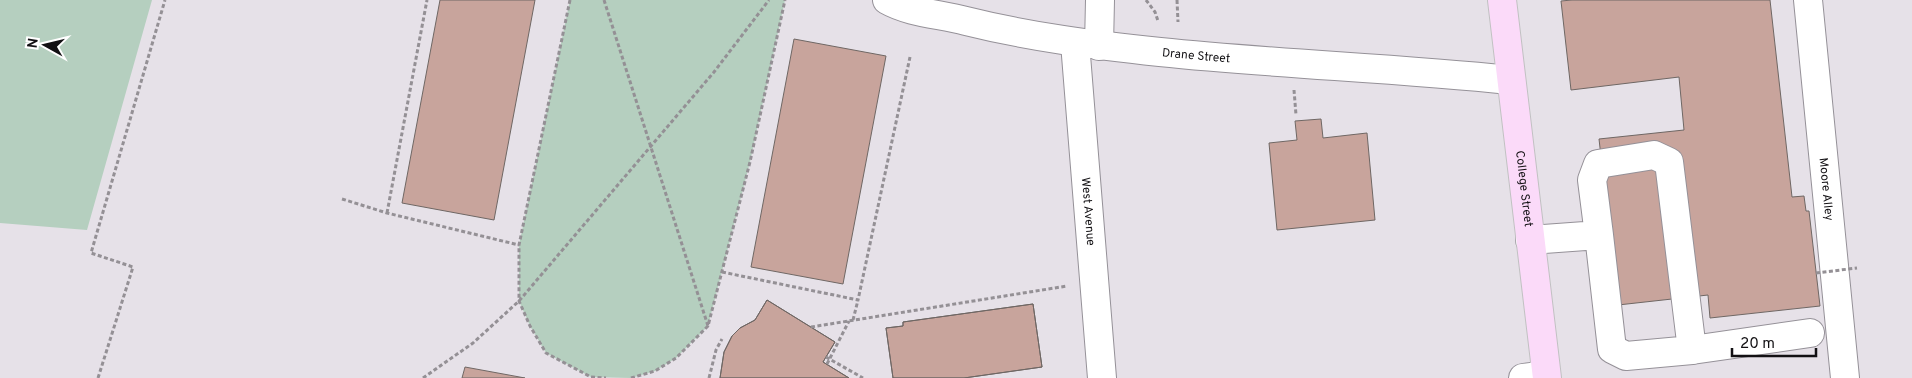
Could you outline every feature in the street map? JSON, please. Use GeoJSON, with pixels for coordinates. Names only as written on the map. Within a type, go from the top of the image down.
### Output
{"type":"FeatureCollection","features":[{"type":"Feature","properties":{"kind":"main road","name":"College Street"},"geometry":{"type":"LineString","coordinates":[[1502,0],[1530,240],[1539,377]]}},
{"type":"Feature","properties":{"kind":"street","name":"Drane Street"},"geometry":{"type":"LineString","coordinates":[[887,0],[899,7],[952,17],[1004,31],[1087,44],[1216,58],[1510,80]]}},
{"type":"Feature","properties":{"kind":"street","name":"West Avenue"},"geometry":{"type":"LineString","coordinates":[[1100,0],[1087,44],[1102,378]]}},
{"type":"Feature","properties":{"kind":"street","name":"Moore Alley"},"geometry":{"type":"LineString","coordinates":[[1808,0],[1845,378]]}},
{"type":"Feature","properties":{"kind":"street"},"geometry":{"type":"LineString","coordinates":[[1692,350],[1670,162],[1654,155],[1598,164],[1592,180],[1612,349],[1626,356],[1692,350],[1810,333]]}},
{"type":"Feature","properties":{"kind":"street"},"geometry":{"type":"LineString","coordinates":[[1530,240],[1599,235]]}},
{"type":"Feature","properties":{"kind":"path"},"geometry":{"type":"LineString","coordinates":[[98,378],[133,267],[91,253],[165,0]]}},
{"type":"Feature","properties":{"kind":"path"},"geometry":{"type":"LineString","coordinates":[[387,213],[427,0]]}},
{"type":"Feature","properties":{"kind":"path"},"geometry":{"type":"LineString","coordinates":[[570,0],[519,245],[520,301],[530,326],[546,353],[591,377],[606,378]]}},
{"type":"Feature","properties":{"kind":"path"},"geometry":{"type":"LineString","coordinates":[[604,0],[708,326]]}},
{"type":"Feature","properties":{"kind":"path"},"geometry":{"type":"LineString","coordinates":[[423,378],[473,342],[520,301],[714,72],[769,0]]}},
{"type":"Feature","properties":{"kind":"path"},"geometry":{"type":"LineString","coordinates":[[632,378],[655,371],[676,358],[708,326],[750,162],[785,0]]}},
{"type":"Feature","properties":{"kind":"path"},"geometry":{"type":"LineString","coordinates":[[1146,0],[1155,12],[1158,21]]}},
{"type":"Feature","properties":{"kind":"path"},"geometry":{"type":"LineString","coordinates":[[1177,0],[1178,22]]}},
{"type":"Feature","properties":{"kind":"path"},"geometry":{"type":"LineString","coordinates":[[827,364],[828,358],[851,320],[858,300],[910,58]]}},
{"type":"Feature","properties":{"kind":"path"},"geometry":{"type":"LineString","coordinates":[[1294,88],[1296,115]]}},
{"type":"Feature","properties":{"kind":"path"},"geometry":{"type":"LineString","coordinates":[[342,199],[387,213],[519,245]]}},
{"type":"Feature","properties":{"kind":"path"},"geometry":{"type":"LineString","coordinates":[[1816,272],[1857,268]]}},
{"type":"Feature","properties":{"kind":"path"},"geometry":{"type":"LineString","coordinates":[[722,272],[858,300]]}},
{"type":"Feature","properties":{"kind":"path"},"geometry":{"type":"LineString","coordinates":[[811,327],[1070,285]]}},
{"type":"Feature","properties":{"kind":"path"},"geometry":{"type":"LineString","coordinates":[[709,378],[716,350],[722,339]]}},
{"type":"Feature","properties":{"kind":"path"},"geometry":{"type":"LineString","coordinates":[[828,358],[863,378]]}},
{"type":"Feature","properties":{"kind":"green space"},"geometry":{"type":"Polygon","coordinates":[[[0,0],[152,0],[87,230],[0,223],[0,0]]]}},
{"type":"Feature","properties":{"kind":"green space"},"geometry":{"type":"Polygon","coordinates":[[[570,0],[785,0],[750,162],[708,326],[676,358],[655,371],[631,378],[591,377],[546,353],[530,326],[519,301],[519,245],[570,0]]]}},
{"type":"Feature","properties":{"kind":"building"},"geometry":{"type":"Polygon","coordinates":[[[440,0],[535,0],[494,220],[402,203],[440,0]]]}},
{"type":"Feature","properties":{"kind":"building"},"geometry":{"type":"Polygon","coordinates":[[[1770,0],[1792,197],[1804,196],[1806,211],[1809,211],[1820,306],[1710,318],[1708,295],[1618,305],[1599,139],[1684,130],[1679,77],[1571,90],[1561,1],[1770,0]]]}},
{"type":"Feature","properties":{"kind":"building"},"geometry":{"type":"Polygon","coordinates":[[[794,39],[886,56],[843,284],[751,267],[794,39]]]}},
{"type":"Feature","properties":{"kind":"building"},"geometry":{"type":"Polygon","coordinates":[[[1321,119],[1323,138],[1367,133],[1375,220],[1277,230],[1269,143],[1297,140],[1295,121],[1321,119]]]}},
{"type":"Feature","properties":{"kind":"building"},"geometry":{"type":"Polygon","coordinates":[[[767,300],[835,342],[823,362],[849,378],[720,378],[724,352],[732,336],[740,328],[755,320],[767,300]]]}},
{"type":"Feature","properties":{"kind":"building"},"geometry":{"type":"Polygon","coordinates":[[[767,300],[835,342],[823,362],[849,378],[720,378],[724,352],[732,336],[740,328],[755,320],[767,300]]]}},
{"type":"Feature","properties":{"kind":"building"},"geometry":{"type":"Polygon","coordinates":[[[1033,304],[1042,367],[964,378],[893,378],[886,328],[903,326],[903,322],[1033,304]]]}},
{"type":"Feature","properties":{"kind":"building"},"geometry":{"type":"Polygon","coordinates":[[[1033,304],[1042,367],[964,378],[893,378],[886,328],[903,326],[903,322],[1033,304]]]}},
{"type":"Feature","properties":{"kind":"building"},"geometry":{"type":"Polygon","coordinates":[[[465,367],[525,378],[462,378],[465,367]]]}}]}
